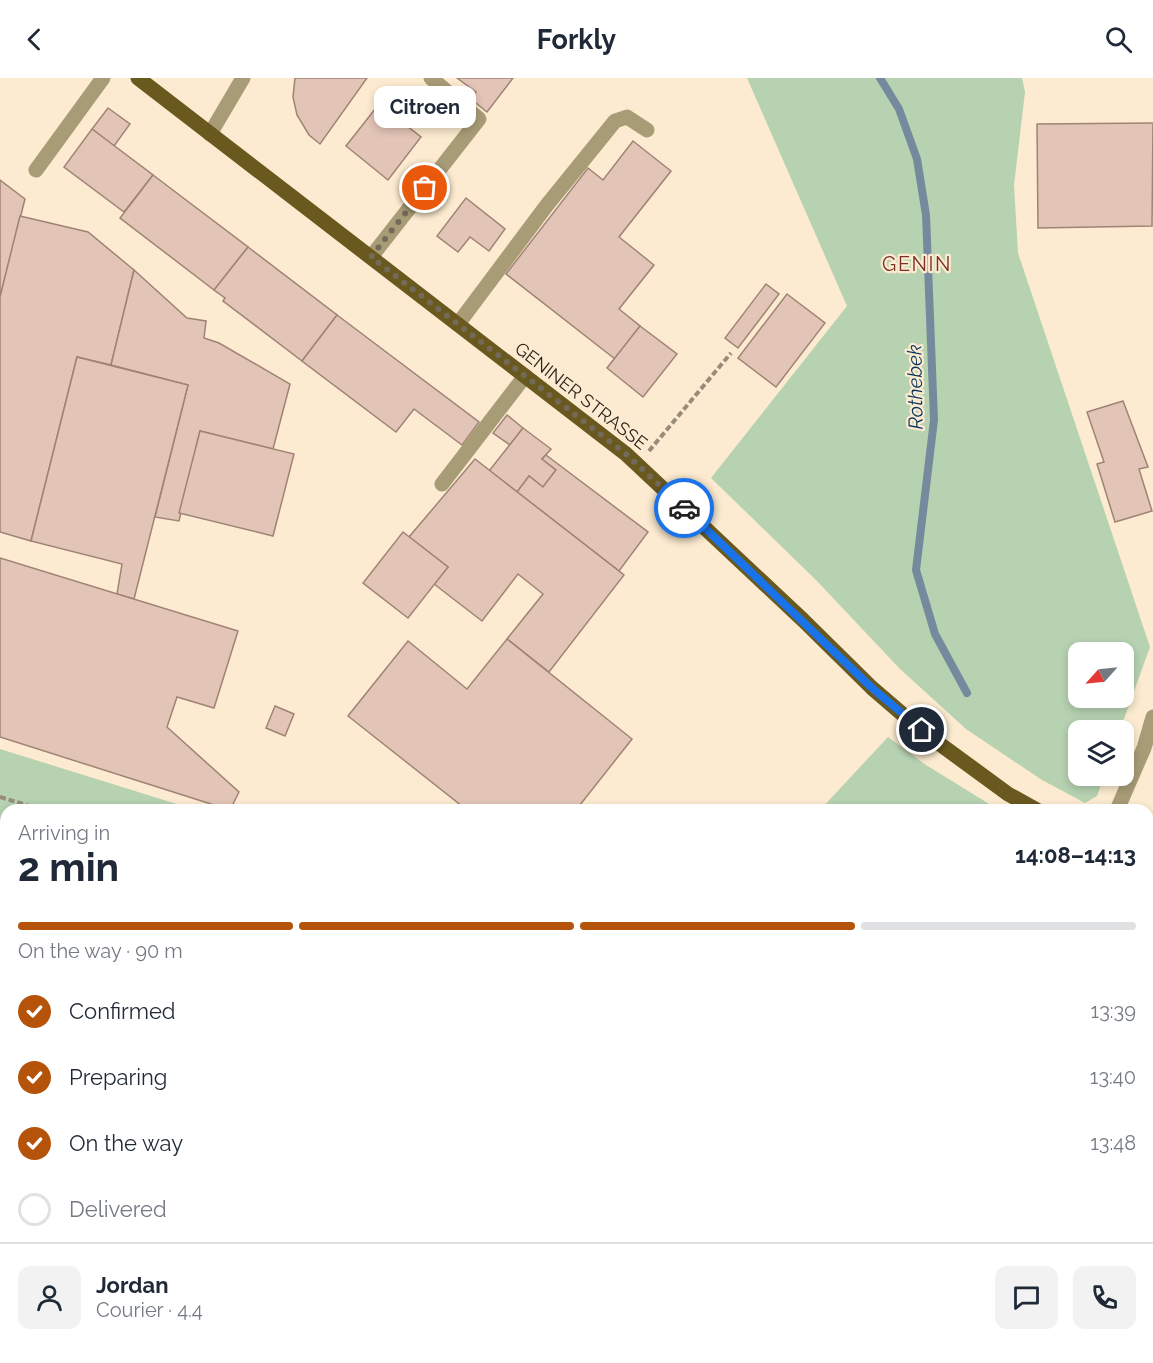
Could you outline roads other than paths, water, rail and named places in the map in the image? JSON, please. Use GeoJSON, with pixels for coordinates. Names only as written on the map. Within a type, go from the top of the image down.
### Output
{"type":"FeatureCollection","features":[{"type":"Feature","properties":{"kind":"main road","name":"GENINER STRASSE"},"geometry":{"type":"LineString","coordinates":[[138,78],[637,465],[803,620],[872,688],[922,730],[1008,794],[1026,804]]}},
{"type":"Feature","properties":{"kind":"street"},"geometry":{"type":"LineString","coordinates":[[36,170],[103,78]]}},
{"type":"Feature","properties":{"kind":"street"},"geometry":{"type":"LineString","coordinates":[[210,134],[243,78]]}},
{"type":"Feature","properties":{"kind":"street"},"geometry":{"type":"LineString","coordinates":[[371,257],[479,119],[431,78]]}},
{"type":"Feature","properties":{"kind":"street"},"geometry":{"type":"LineString","coordinates":[[458,324],[547,205],[615,121],[627,117],[647,130]]}},
{"type":"Feature","properties":{"kind":"street"},"geometry":{"type":"LineString","coordinates":[[442,484],[525,376]]}},
{"type":"Feature","properties":{"kind":"street"},"geometry":{"type":"LineString","coordinates":[[1120,804],[1144,748],[1153,717]]}},
{"type":"Feature","properties":{"kind":"waterway","name":"Rothebek"},"geometry":{"type":"LineString","coordinates":[[880,78],[899,109],[917,159],[926,215],[934,420],[916,570],[935,634],[967,693]]}},
{"type":"Feature","properties":{"kind":"place","name":"Citroen"},"geometry":{"type":"Point","coordinates":[425,188]}},
{"type":"Feature","properties":{"kind":"district","name":"GENIN"},"geometry":{"type":"Point","coordinates":[917,264]}}]}
